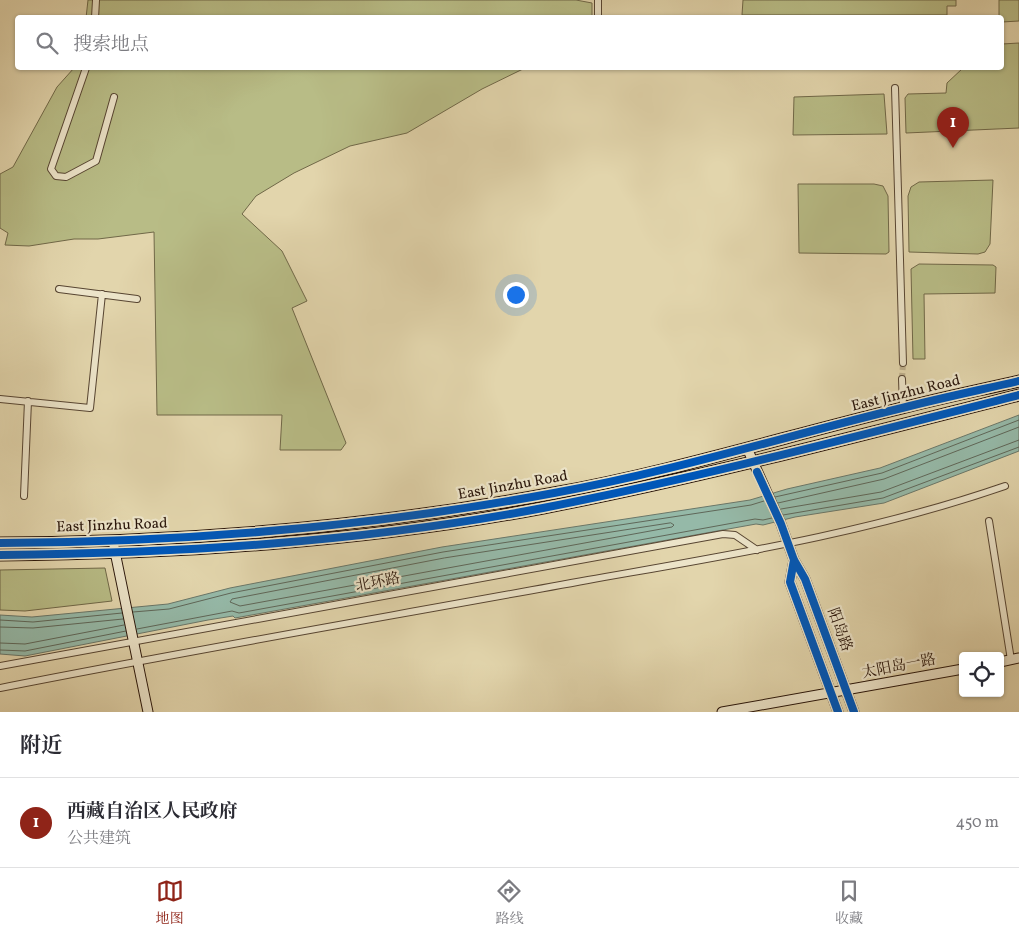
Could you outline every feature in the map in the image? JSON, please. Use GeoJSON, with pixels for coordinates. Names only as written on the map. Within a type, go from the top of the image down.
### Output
{"type":"FeatureCollection","features":[{"type":"Feature","properties":{"kind":"highway","name":"East Jinzhu Road"},"geometry":{"type":"LineString","coordinates":[[0,543],[114,548],[306,529],[443,512],[556,493],[747,448],[903,407],[1019,381]]}},
{"type":"Feature","properties":{"kind":"highway","name":"East Jinzhu Road"},"geometry":{"type":"LineString","coordinates":[[0,555],[114,548],[294,543],[369,535],[541,508],[683,479],[1019,396]]}},
{"type":"Feature","properties":{"kind":"main road","name":"阳岛路"},"geometry":{"type":"LineString","coordinates":[[747,448],[781,524],[794,560],[805,579],[854,712]]}},
{"type":"Feature","properties":{"kind":"main road"},"geometry":{"type":"LineString","coordinates":[[114,548],[148,712]]}},
{"type":"Feature","properties":{"kind":"main road","name":"阳岛路"},"geometry":{"type":"LineString","coordinates":[[794,560],[790,582],[838,712]]}},
{"type":"Feature","properties":{"kind":"main road","name":"太阳岛一路"},"geometry":{"type":"LineString","coordinates":[[722,712],[832,694],[959,670]]}},
{"type":"Feature","properties":{"kind":"street"},"geometry":{"type":"LineString","coordinates":[[95,15],[96,0]]}},
{"type":"Feature","properties":{"kind":"street"},"geometry":{"type":"LineString","coordinates":[[598,0],[598,15]]}},
{"type":"Feature","properties":{"kind":"street"},"geometry":{"type":"LineString","coordinates":[[85,70],[51,169],[56,176],[66,177],[96,161],[114,97]]}},
{"type":"Feature","properties":{"kind":"street"},"geometry":{"type":"LineString","coordinates":[[895,88],[903,363]]}},
{"type":"Feature","properties":{"kind":"street"},"geometry":{"type":"LineString","coordinates":[[59,288],[137,299]]}},
{"type":"Feature","properties":{"kind":"street"},"geometry":{"type":"LineString","coordinates":[[0,398],[90,408],[102,294]]}},
{"type":"Feature","properties":{"kind":"street"},"geometry":{"type":"LineString","coordinates":[[902,379],[903,407]]}},
{"type":"Feature","properties":{"kind":"street"},"geometry":{"type":"LineString","coordinates":[[24,496],[28,401]]}},
{"type":"Feature","properties":{"kind":"street"},"geometry":{"type":"LineString","coordinates":[[0,688],[138,660],[820,538],[946,506],[1005,486]]}},
{"type":"Feature","properties":{"kind":"street"},"geometry":{"type":"LineString","coordinates":[[988,521],[1015,659]]}},
{"type":"Feature","properties":{"kind":"street","name":"北环路"},"geometry":{"type":"LineString","coordinates":[[0,666],[134,639],[723,534],[735,535],[757,550]]}},
{"type":"Feature","properties":{"kind":"green space"},"geometry":{"type":"Polygon","coordinates":[[[88,0],[576,0],[592,3],[592,15],[86,15],[88,0]]]}},
{"type":"Feature","properties":{"kind":"green space"},"geometry":{"type":"Polygon","coordinates":[[[743,0],[956,0],[956,6],[947,6],[947,15],[742,15],[743,0]]]}},
{"type":"Feature","properties":{"kind":"green space"},"geometry":{"type":"Polygon","coordinates":[[[999,0],[1019,0],[1019,21],[1004,22],[1004,15],[999,15],[999,0]]]}},
{"type":"Feature","properties":{"kind":"green space"},"geometry":{"type":"Polygon","coordinates":[[[1019,43],[1019,128],[906,133],[905,98],[908,94],[946,93],[947,83],[961,70],[1004,70],[1004,44],[1019,43]]]}},
{"type":"Feature","properties":{"kind":"green space"},"geometry":{"type":"Polygon","coordinates":[[[72,70],[521,70],[482,89],[407,133],[350,146],[294,173],[256,196],[242,214],[282,251],[307,301],[292,308],[346,443],[341,450],[280,450],[282,415],[157,415],[154,232],[98,239],[74,239],[29,246],[5,245],[8,233],[0,228],[0,174],[13,167],[57,87],[72,70]]]}},
{"type":"Feature","properties":{"kind":"green space"},"geometry":{"type":"Polygon","coordinates":[[[884,94],[887,134],[793,135],[794,97],[884,94]]]}},
{"type":"Feature","properties":{"kind":"green space"},"geometry":{"type":"Polygon","coordinates":[[[993,180],[990,244],[985,252],[978,254],[909,252],[908,196],[911,187],[919,182],[993,180]]]}},
{"type":"Feature","properties":{"kind":"green space"},"geometry":{"type":"Polygon","coordinates":[[[798,184],[874,184],[883,186],[888,196],[889,252],[886,254],[799,253],[798,184]]]}},
{"type":"Feature","properties":{"kind":"green space"},"geometry":{"type":"Polygon","coordinates":[[[919,264],[993,265],[996,267],[995,293],[924,294],[925,359],[913,359],[911,269],[919,264]]]}},
{"type":"Feature","properties":{"kind":"green space"},"geometry":{"type":"Polygon","coordinates":[[[105,568],[112,601],[25,611],[0,610],[0,570],[105,568]]]}},
{"type":"Feature","properties":{"kind":"water"},"geometry":{"type":"Polygon","coordinates":[[[1019,415],[1019,451],[884,503],[795,517],[763,525],[756,524],[235,618],[233,616],[208,620],[25,656],[0,654],[0,615],[32,617],[168,604],[230,588],[442,547],[750,500],[787,489],[880,468],[1019,415]]]}},
{"type":"Feature","properties":{"kind":"tunnel"},"geometry":{"type":"LineString","coordinates":[[902,379],[903,363]]}},
{"type":"Feature","properties":{"kind":"cycle path"},"geometry":{"type":"LineString","coordinates":[[0,543],[139,540],[209,536],[347,523],[485,505],[641,475],[917,404],[1019,381]]}},
{"type":"Feature","properties":{"kind":"cycle path"},"geometry":{"type":"LineString","coordinates":[[0,555],[136,552],[273,544],[476,520],[663,483],[1019,395]]}},
{"type":"Feature","properties":{"kind":"cycle path"},"geometry":{"type":"LineString","coordinates":[[757,472],[781,524],[794,560],[805,579],[854,712]]}},
{"type":"Feature","properties":{"kind":"cycle path"},"geometry":{"type":"LineString","coordinates":[[794,560],[790,582],[838,712]]}},
{"type":"Feature","properties":{"kind":"place","name":"西藏自治区人民政府"},"geometry":{"type":"Point","coordinates":[953,148]}}]}
